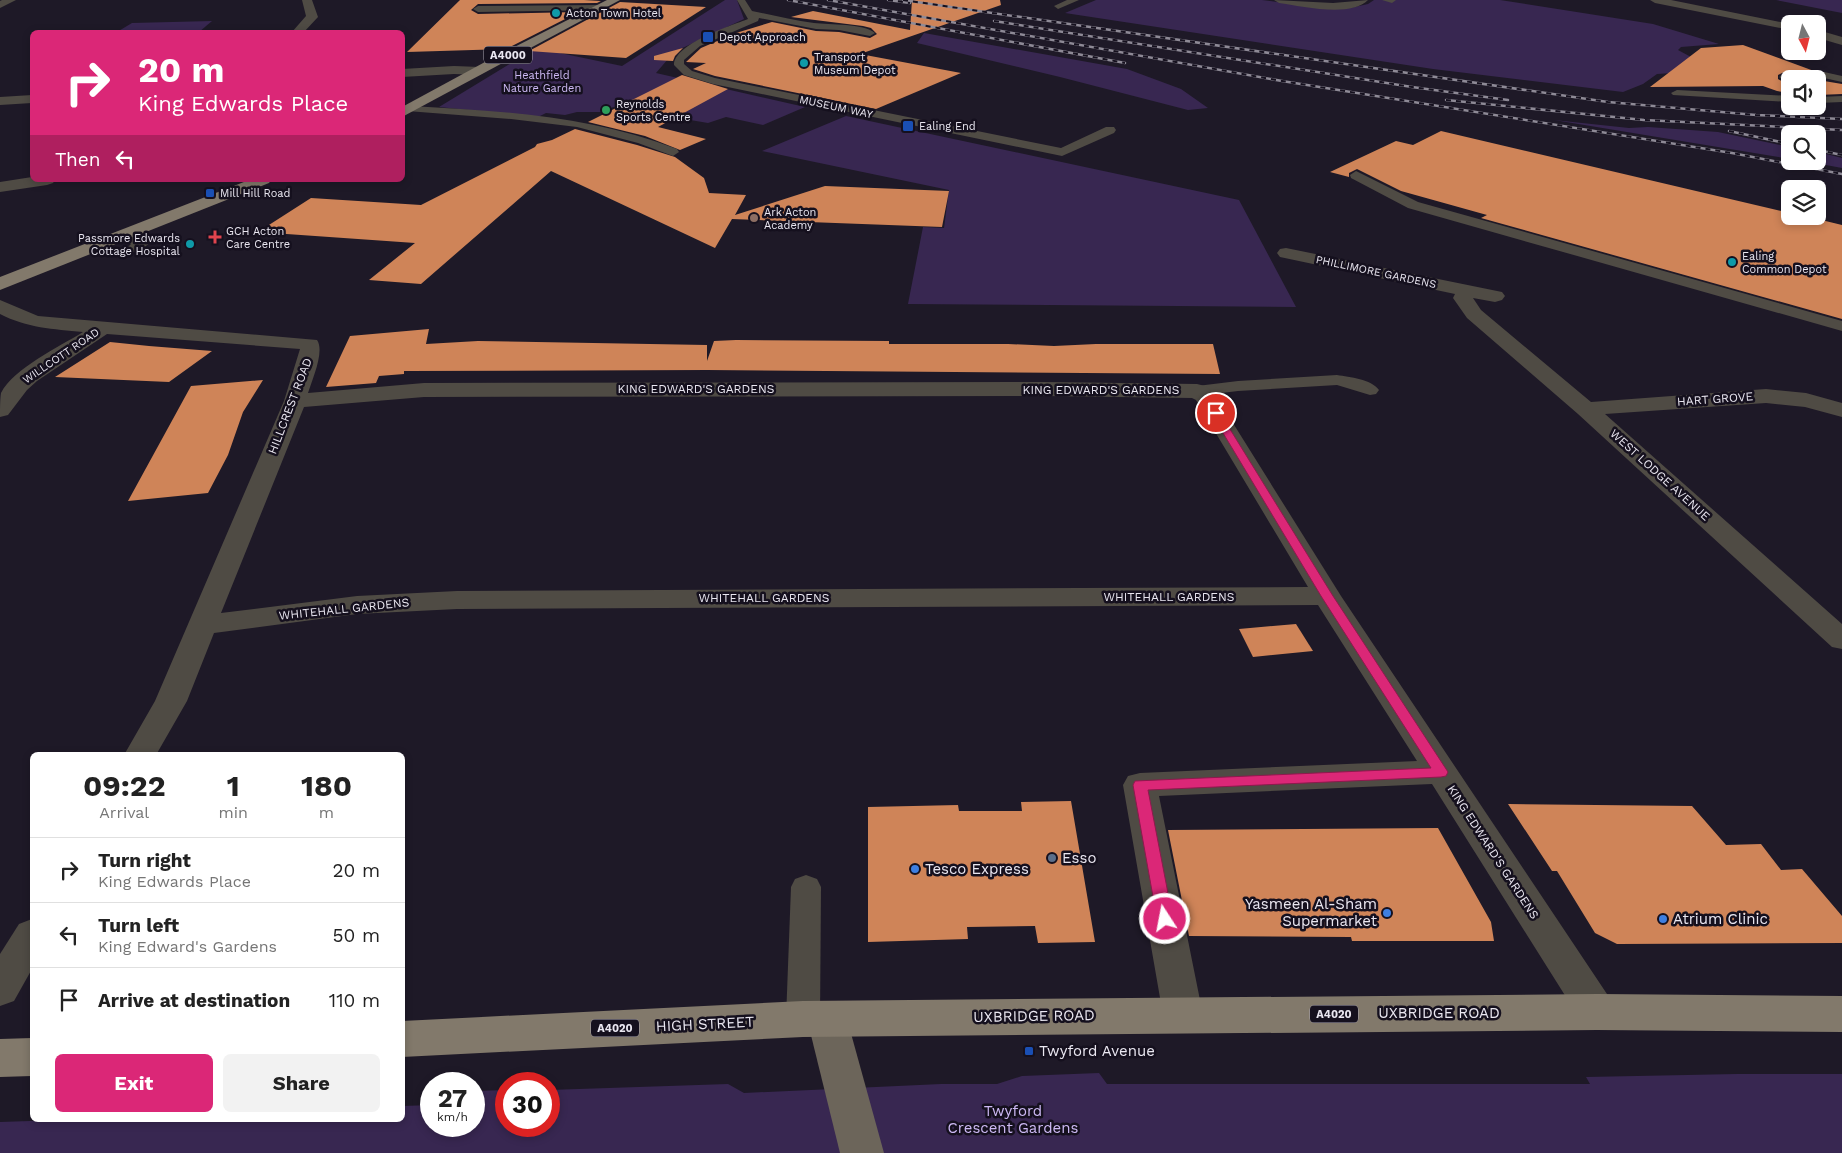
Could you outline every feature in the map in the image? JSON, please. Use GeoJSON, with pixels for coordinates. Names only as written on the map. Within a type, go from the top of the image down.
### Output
{"type":"FeatureCollection","features":[{"type":"Feature","properties":{"kind":"main road","name":"A4000"},"geometry":{"type":"LineString","coordinates":[[407,111],[614,0]]}},
{"type":"Feature","properties":{"kind":"main road"},"geometry":{"type":"LineString","coordinates":[[0,284],[127,243],[259,182]]}},
{"type":"Feature","properties":{"kind":"main road","name":"UXBRIDGE ROAD"},"geometry":{"type":"LineString","coordinates":[[815,1019],[1183,1014],[1597,1012],[1842,1014]]}},
{"type":"Feature","properties":{"kind":"main road","name":"HIGH STREET"},"geometry":{"type":"LineString","coordinates":[[405,1039],[815,1019]]}},
{"type":"Feature","properties":{"kind":"main road"},"geometry":{"type":"LineString","coordinates":[[0,1058],[30,1057]]}},
{"type":"Feature","properties":{"kind":"street"},"geometry":{"type":"LineString","coordinates":[[0,5],[11,0]]}},
{"type":"Feature","properties":{"kind":"street"},"geometry":{"type":"LineString","coordinates":[[300,30],[312,16],[307,0]]}},
{"type":"Feature","properties":{"kind":"street"},"geometry":{"type":"LineString","coordinates":[[1279,0],[1329,5],[1351,4],[1363,0]]}},
{"type":"Feature","properties":{"kind":"street"},"geometry":{"type":"LineString","coordinates":[[1655,0],[1781,25]]}},
{"type":"Feature","properties":{"kind":"street"},"geometry":{"type":"LineString","coordinates":[[1826,36],[1842,41]]}},
{"type":"Feature","properties":{"kind":"street"},"geometry":{"type":"LineString","coordinates":[[405,73],[454,70],[480,71]]}},
{"type":"Feature","properties":{"kind":"street"},"geometry":{"type":"LineString","coordinates":[[0,101],[30,99]]}},
{"type":"Feature","properties":{"kind":"street"},"geometry":{"type":"LineString","coordinates":[[0,187],[34,182]]}},
{"type":"Feature","properties":{"kind":"street","name":"PHILLIMORE GARDENS"},"geometry":{"type":"LineString","coordinates":[[1286,253],[1494,296]]}},
{"type":"Feature","properties":{"kind":"street","name":"WEST LODGE AVENUE"},"geometry":{"type":"LineString","coordinates":[[1466,290],[1463,298],[1474,314],[1586,409],[1842,640]]}},
{"type":"Feature","properties":{"kind":"street","name":"HILLCREST ROAD"},"geometry":{"type":"LineString","coordinates":[[0,306],[23,318],[36,322],[310,344],[310,352],[294,401],[171,701],[142,752]]}},
{"type":"Feature","properties":{"kind":"street","name":"WILLCOTT ROAD"},"geometry":{"type":"LineString","coordinates":[[0,410],[19,385],[29,376],[104,327]]}},
{"type":"Feature","properties":{"kind":"street","name":"KING EDWARD'S GARDENS"},"geometry":{"type":"LineString","coordinates":[[294,401],[424,390],[1064,389],[1197,391],[1205,396],[1327,596],[1597,1012]]}},
{"type":"Feature","properties":{"kind":"street","name":"HART GROVE"},"geometry":{"type":"LineString","coordinates":[[1586,409],[1766,396],[1806,400],[1842,410]]}},
{"type":"Feature","properties":{"kind":"street","name":"WHITEHALL GARDENS"},"geometry":{"type":"LineString","coordinates":[[202,625],[356,605],[457,600],[1327,596]]}},
{"type":"Feature","properties":{"kind":"street"},"geometry":{"type":"LineString","coordinates":[[1183,1014],[1140,785],[1441,772]]}},
{"type":"Feature","properties":{"kind":"street"},"geometry":{"type":"LineString","coordinates":[[0,989],[30,938]]}},
{"type":"Feature","properties":{"kind":"street"},"geometry":{"type":"LineString","coordinates":[[815,1019],[862,1153]]}},
{"type":"Feature","properties":{"kind":"lane"},"geometry":{"type":"LineString","coordinates":[[742,0],[750,14],[870,34]]}},
{"type":"Feature","properties":{"kind":"lane"},"geometry":{"type":"LineString","coordinates":[[1058,6],[1075,0]]}},
{"type":"Feature","properties":{"kind":"lane"},"geometry":{"type":"LineString","coordinates":[[1386,0],[1392,0]]}},
{"type":"Feature","properties":{"kind":"lane"},"geometry":{"type":"LineString","coordinates":[[478,9],[598,8]]}},
{"type":"Feature","properties":{"kind":"lane"},"geometry":{"type":"LineString","coordinates":[[566,9],[598,8]]}},
{"type":"Feature","properties":{"kind":"lane"},"geometry":{"type":"LineString","coordinates":[[533,13],[536,9],[548,9]]}},
{"type":"Feature","properties":{"kind":"lane","name":"MUSEUM WAY"},"geometry":{"type":"LineString","coordinates":[[750,14],[755,19],[697,44],[679,59],[679,65],[688,73],[713,81],[1062,152],[1110,130]]}},
{"type":"Feature","properties":{"kind":"lane"},"geometry":{"type":"LineString","coordinates":[[1826,75],[1842,79]]}},
{"type":"Feature","properties":{"kind":"lane"},"geometry":{"type":"LineString","coordinates":[[1826,86],[1842,85]]}},
{"type":"Feature","properties":{"kind":"lane"},"geometry":{"type":"LineString","coordinates":[[1676,93],[1781,99]]}},
{"type":"Feature","properties":{"kind":"lane"},"geometry":{"type":"LineString","coordinates":[[1826,100],[1842,100]]}},
{"type":"Feature","properties":{"kind":"lane"},"geometry":{"type":"LineString","coordinates":[[407,111],[550,119],[607,130],[649,142],[673,152]]}},
{"type":"Feature","properties":{"kind":"lane"},"geometry":{"type":"LineString","coordinates":[[1356,175],[1413,205],[1451,218],[1842,326]]}},
{"type":"Feature","properties":{"kind":"lane"},"geometry":{"type":"LineString","coordinates":[[1197,391],[1238,386],[1337,380],[1353,383],[1370,390]]}},
{"type":"Feature","properties":{"kind":"lane"},"geometry":{"type":"LineString","coordinates":[[806,887],[815,1019]]}},
{"type":"Feature","properties":{"kind":"green space","name":"Heathfield Nature Garden"},"geometry":{"type":"Polygon","coordinates":[[[725,0],[737,0],[744,19],[674,52],[656,73],[805,107],[763,125],[726,117],[708,123],[613,107],[606,112],[577,112],[565,115],[546,113],[538,117],[439,107],[536,48],[622,66],[725,0]]]}},
{"type":"Feature","properties":{"kind":"green space"},"geometry":{"type":"Polygon","coordinates":[[[1096,0],[1262,0],[1314,7],[1350,8],[1368,4],[1374,0],[1500,0],[1653,24],[1719,44],[1681,47],[1678,50],[1691,57],[1672,73],[1657,74],[1643,84],[1623,92],[1433,69],[1065,13],[1096,0]]]}},
{"type":"Feature","properties":{"kind":"green space"},"geometry":{"type":"Polygon","coordinates":[[[1776,0],[1842,0],[1842,13],[1776,0]]]}},
{"type":"Feature","properties":{"kind":"green space"},"geometry":{"type":"Polygon","coordinates":[[[212,21],[201,30],[120,30],[132,23],[212,21]]]}},
{"type":"Feature","properties":{"kind":"green space"},"geometry":{"type":"Polygon","coordinates":[[[924,33],[1127,69],[1181,89],[1208,108],[1188,110],[917,43],[924,33]]]}},
{"type":"Feature","properties":{"kind":"green space"},"geometry":{"type":"Polygon","coordinates":[[[846,116],[1239,200],[1296,307],[908,304],[923,227],[944,228],[949,190],[762,151],[846,116]]]}},
{"type":"Feature","properties":{"kind":"green space"},"geometry":{"type":"Polygon","coordinates":[[[1554,120],[1629,128],[1648,127],[1718,132],[1781,145],[1781,158],[1554,120]]]}},
{"type":"Feature","properties":{"kind":"green space"},"geometry":{"type":"Polygon","coordinates":[[[1826,154],[1842,158],[1842,168],[1826,165],[1826,154]]]}},
{"type":"Feature","properties":{"kind":"green space","name":"Twyford Crescent Gardens"},"geometry":{"type":"Polygon","coordinates":[[[1099,1073],[1107,1084],[1590,1084],[1586,1077],[1842,1074],[1842,1153],[0,1153],[0,1122],[405,1122],[405,1106],[420,1105],[420,1137],[485,1137],[485,1091],[495,1090],[495,1137],[560,1137],[560,1090],[728,1084],[744,1093],[941,1084],[997,1084],[1022,1076],[1099,1073]]]}},
{"type":"Feature","properties":{"kind":"building"},"geometry":{"type":"Polygon","coordinates":[[[460,0],[601,1],[597,3],[478,4],[471,10],[478,14],[579,12],[506,49],[407,52],[460,0]]]}},
{"type":"Feature","properties":{"kind":"building","name":"Transport Museum Depot"},"geometry":{"type":"Polygon","coordinates":[[[912,0],[1000,0],[1001,5],[860,54],[961,73],[876,109],[715,76],[693,69],[706,63],[686,62],[701,48],[736,33],[772,22],[816,31],[839,32],[870,38],[877,34],[871,28],[863,26],[791,17],[813,11],[910,30],[912,0]]]}},
{"type":"Feature","properties":{"kind":"building"},"geometry":{"type":"Polygon","coordinates":[[[620,2],[706,7],[626,58],[529,51],[620,2]]]}},
{"type":"Feature","properties":{"kind":"building"},"geometry":{"type":"Polygon","coordinates":[[[1743,45],[1811,70],[1781,70],[1778,79],[1781,81],[1781,92],[1763,86],[1650,87],[1701,48],[1743,45]]]}},
{"type":"Feature","properties":{"kind":"building"},"geometry":{"type":"Polygon","coordinates":[[[683,48],[673,61],[654,60],[654,56],[683,48]]]}},
{"type":"Feature","properties":{"kind":"building"},"geometry":{"type":"Polygon","coordinates":[[[682,75],[728,89],[658,127],[706,139],[680,150],[645,136],[588,122],[682,75]]]}},
{"type":"Feature","properties":{"kind":"building"},"geometry":{"type":"Polygon","coordinates":[[[1826,81],[1842,84],[1842,94],[1826,95],[1826,81]]]}},
{"type":"Feature","properties":{"kind":"building"},"geometry":{"type":"Polygon","coordinates":[[[575,129],[675,157],[704,178],[709,193],[746,195],[735,215],[825,186],[949,191],[942,227],[732,219],[715,248],[551,171],[421,284],[369,280],[415,243],[258,232],[311,198],[421,205],[535,147],[537,144],[552,140],[575,129]]]}},
{"type":"Feature","properties":{"kind":"building","name":"Ealing Common Depot"},"geometry":{"type":"Polygon","coordinates":[[[1441,131],[1781,211],[1781,225],[1826,225],[1826,221],[1842,225],[1842,319],[1481,218],[1487,215],[1401,191],[1357,169],[1349,173],[1349,177],[1330,172],[1396,141],[1413,145],[1441,131]]]}},
{"type":"Feature","properties":{"kind":"building"},"geometry":{"type":"Polygon","coordinates":[[[429,329],[426,344],[478,341],[707,345],[707,361],[714,341],[736,340],[889,341],[889,344],[1054,346],[1213,344],[1220,374],[707,370],[404,371],[404,374],[379,376],[376,383],[326,387],[350,336],[429,329]]]}},
{"type":"Feature","properties":{"kind":"building"},"geometry":{"type":"Polygon","coordinates":[[[110,342],[212,351],[169,382],[55,377],[110,342]]]}},
{"type":"Feature","properties":{"kind":"building"},"geometry":{"type":"Polygon","coordinates":[[[263,380],[243,412],[228,455],[208,493],[128,501],[191,386],[263,380]]]}},
{"type":"Feature","properties":{"kind":"building"},"geometry":{"type":"Polygon","coordinates":[[[1296,624],[1313,651],[1253,657],[1239,629],[1296,624]]]}},
{"type":"Feature","properties":{"kind":"building"},"geometry":{"type":"Polygon","coordinates":[[[1071,801],[1095,942],[1038,943],[1035,926],[967,927],[968,939],[868,942],[868,807],[958,805],[959,811],[1022,811],[1021,802],[1071,801]]]}},
{"type":"Feature","properties":{"kind":"building"},"geometry":{"type":"Polygon","coordinates":[[[1508,804],[1692,806],[1726,845],[1761,844],[1781,870],[1802,869],[1842,916],[1842,943],[1617,944],[1595,933],[1557,871],[1552,871],[1508,804]]]}},
{"type":"Feature","properties":{"kind":"building"},"geometry":{"type":"Polygon","coordinates":[[[1438,828],[1491,922],[1494,941],[1352,941],[1351,937],[1189,936],[1168,830],[1438,828]]]}},
{"type":"Feature","properties":{"kind":"railway"},"geometry":{"type":"LineString","coordinates":[[788,0],[1125,63]]}},
{"type":"Feature","properties":{"kind":"railway"},"geometry":{"type":"LineString","coordinates":[[828,0],[1282,81],[1732,153],[1842,174]]}},
{"type":"Feature","properties":{"kind":"railway"},"geometry":{"type":"LineString","coordinates":[[888,0],[910,3]]}},
{"type":"Feature","properties":{"kind":"railway"},"geometry":{"type":"LineString","coordinates":[[903,0],[1608,102],[1756,115],[1842,119]]}},
{"type":"Feature","properties":{"kind":"railway"},"geometry":{"type":"LineString","coordinates":[[994,21],[1412,87],[1508,100]]}},
{"type":"Feature","properties":{"kind":"railway"},"geometry":{"type":"LineString","coordinates":[[1446,100],[1644,120],[1842,130]]}},
{"type":"Feature","properties":{"kind":"railway"},"geometry":{"type":"LineString","coordinates":[[1729,131],[1781,142]]}},
{"type":"Feature","properties":{"kind":"railway"},"geometry":{"type":"LineString","coordinates":[[1826,152],[1842,155]]}},
{"type":"Feature","properties":{"kind":"place","name":"Acton Town Hotel"},"geometry":{"type":"Point","coordinates":[556,13]}},
{"type":"Feature","properties":{"kind":"place","name":"Depot Approach"},"geometry":{"type":"Point","coordinates":[708,37]}},
{"type":"Feature","properties":{"kind":"place","name":"Transport Museum Depot"},"geometry":{"type":"Point","coordinates":[804,63]}},
{"type":"Feature","properties":{"kind":"place","name":"Reynolds Sports Centre"},"geometry":{"type":"Point","coordinates":[606,110]}},
{"type":"Feature","properties":{"kind":"place","name":"Ealing End"},"geometry":{"type":"Point","coordinates":[908,126]}},
{"type":"Feature","properties":{"kind":"place","name":"Mill Hill Road"},"geometry":{"type":"Point","coordinates":[210,193]}},
{"type":"Feature","properties":{"kind":"place","name":"Ark Acton Academy"},"geometry":{"type":"Point","coordinates":[754,218]}},
{"type":"Feature","properties":{"kind":"place","name":"GCH Acton Care Centre"},"geometry":{"type":"Point","coordinates":[215,237]}},
{"type":"Feature","properties":{"kind":"place","name":"Passmore Edwards Cottage Hospital"},"geometry":{"type":"Point","coordinates":[190,244]}},
{"type":"Feature","properties":{"kind":"place","name":"Ealing Common Depot"},"geometry":{"type":"Point","coordinates":[1732,262]}},
{"type":"Feature","properties":{"kind":"place","name":"Esso"},"geometry":{"type":"Point","coordinates":[1052,858]}},
{"type":"Feature","properties":{"kind":"place","name":"Tesco Express"},"geometry":{"type":"Point","coordinates":[915,869]}},
{"type":"Feature","properties":{"kind":"place","name":"Yasmeen Al-Sham Supermarket"},"geometry":{"type":"Point","coordinates":[1387,913]}},
{"type":"Feature","properties":{"kind":"place","name":"Atrium Clinic"},"geometry":{"type":"Point","coordinates":[1663,919]}},
{"type":"Feature","properties":{"kind":"place","name":"Twyford Avenue"},"geometry":{"type":"Point","coordinates":[1029,1051]}},
{"type":"Feature","properties":{"kind":"route"},"geometry":{"type":"LineString","coordinates":[[1165,919],[1140,785],[1441,772],[1327,596],[1216,413]]}}]}
